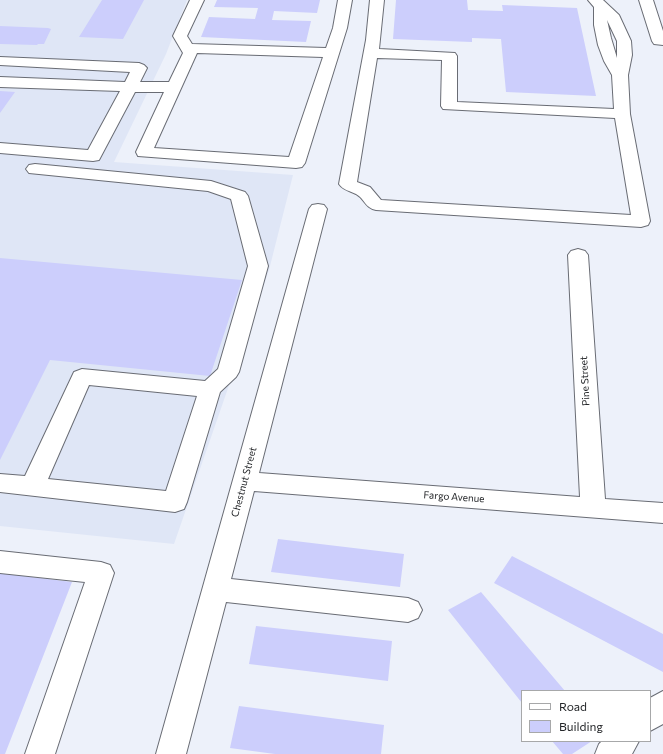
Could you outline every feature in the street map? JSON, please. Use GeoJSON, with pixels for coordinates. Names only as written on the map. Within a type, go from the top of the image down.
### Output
{"type":"FeatureCollection","features":[{"type":"Feature","properties":{"kind":"street"},"geometry":{"type":"LineString","coordinates":[[197,0],[180,36],[190,53],[144,152],[296,163],[340,28],[345,0]]}},
{"type":"Feature","properties":{"kind":"street"},"geometry":{"type":"LineString","coordinates":[[377,0],[370,53],[348,184],[364,191],[376,206],[641,221],[622,114],[620,75],[609,57],[598,4]]}},
{"type":"Feature","properties":{"kind":"street"},"geometry":{"type":"LineString","coordinates":[[646,0],[661,41],[663,55]]}},
{"type":"Feature","properties":{"kind":"street"},"geometry":{"type":"LineString","coordinates":[[187,48],[331,53]]}},
{"type":"Feature","properties":{"kind":"street"},"geometry":{"type":"LineString","coordinates":[[370,53],[450,56],[449,106],[622,114]]}},
{"type":"Feature","properties":{"kind":"street"},"geometry":{"type":"LineString","coordinates":[[0,61],[139,68],[93,156],[0,148]]}},
{"type":"Feature","properties":{"kind":"street"},"geometry":{"type":"LineString","coordinates":[[0,82],[130,87],[175,87]]}},
{"type":"Feature","properties":{"kind":"street"},"geometry":{"type":"LineString","coordinates":[[0,483],[175,502],[210,389],[228,372],[258,266],[239,196],[211,186],[35,169]]}},
{"type":"Feature","properties":{"kind":"street","name":"Chestnut Street"},"geometry":{"type":"LineString","coordinates":[[170,754],[318,209]]}},
{"type":"Feature","properties":{"kind":"street","name":"Pine Street"},"geometry":{"type":"LineString","coordinates":[[578,255],[593,507]]}},
{"type":"Feature","properties":{"kind":"street"},"geometry":{"type":"LineString","coordinates":[[32,487],[82,377],[210,389]]}},
{"type":"Feature","properties":{"kind":"street","name":"Fargo Avenue"},"geometry":{"type":"LineString","coordinates":[[244,481],[663,513]]}},
{"type":"Feature","properties":{"kind":"street"},"geometry":{"type":"LineString","coordinates":[[0,562],[101,573],[40,754]]}},
{"type":"Feature","properties":{"kind":"street"},"geometry":{"type":"LineString","coordinates":[[215,589],[408,610]]}},
{"type":"Feature","properties":{"kind":"street"},"geometry":{"type":"LineString","coordinates":[[651,716],[663,706]]}},
{"type":"Feature","properties":{"kind":"street"},"geometry":{"type":"LineString","coordinates":[[610,754],[623,742]]}},
{"type":"Feature","properties":{"kind":"shaded area"},"geometry":{"type":"Polygon","coordinates":[[[0,0],[187,0],[166,54],[114,162],[293,175],[269,270],[174,544],[0,526],[0,0]]]}},
{"type":"Feature","properties":{"kind":"building"},"geometry":{"type":"Polygon","coordinates":[[[102,0],[144,0],[123,39],[79,37],[102,0]]]}},
{"type":"Feature","properties":{"kind":"building"},"geometry":{"type":"Polygon","coordinates":[[[217,0],[320,0],[317,13],[274,11],[272,20],[311,21],[306,42],[201,37],[209,17],[255,19],[258,8],[214,7],[217,0]]]}},
{"type":"Feature","properties":{"kind":"building"},"geometry":{"type":"Polygon","coordinates":[[[396,0],[467,0],[468,10],[503,11],[502,5],[577,8],[596,96],[506,92],[501,39],[472,38],[472,42],[393,39],[396,0]]]}},
{"type":"Feature","properties":{"kind":"building"},"geometry":{"type":"Polygon","coordinates":[[[0,26],[51,29],[44,44],[0,44],[0,26]]]}},
{"type":"Feature","properties":{"kind":"building"},"geometry":{"type":"Polygon","coordinates":[[[0,91],[15,92],[0,113],[0,91]]]}},
{"type":"Feature","properties":{"kind":"building"},"geometry":{"type":"Polygon","coordinates":[[[0,258],[242,280],[210,376],[50,360],[0,460],[0,258]]]}},
{"type":"Feature","properties":{"kind":"building"},"geometry":{"type":"Polygon","coordinates":[[[278,539],[404,554],[400,587],[271,572],[278,539]]]}},
{"type":"Feature","properties":{"kind":"building"},"geometry":{"type":"Polygon","coordinates":[[[512,556],[663,634],[663,672],[494,583],[512,556]]]}},
{"type":"Feature","properties":{"kind":"building"},"geometry":{"type":"Polygon","coordinates":[[[0,573],[72,582],[5,754],[0,754],[0,573]]]}},
{"type":"Feature","properties":{"kind":"building"},"geometry":{"type":"Polygon","coordinates":[[[481,592],[564,690],[521,690],[521,702],[448,610],[481,592]]]}},
{"type":"Feature","properties":{"kind":"building"},"geometry":{"type":"Polygon","coordinates":[[[256,626],[392,641],[388,681],[249,664],[256,626]]]}},
{"type":"Feature","properties":{"kind":"building"},"geometry":{"type":"Polygon","coordinates":[[[239,706],[384,725],[381,754],[275,754],[230,748],[239,706]]]}},
{"type":"Feature","properties":{"kind":"building"},"geometry":{"type":"Polygon","coordinates":[[[553,742],[590,742],[572,754],[563,754],[553,742]]]}}]}
